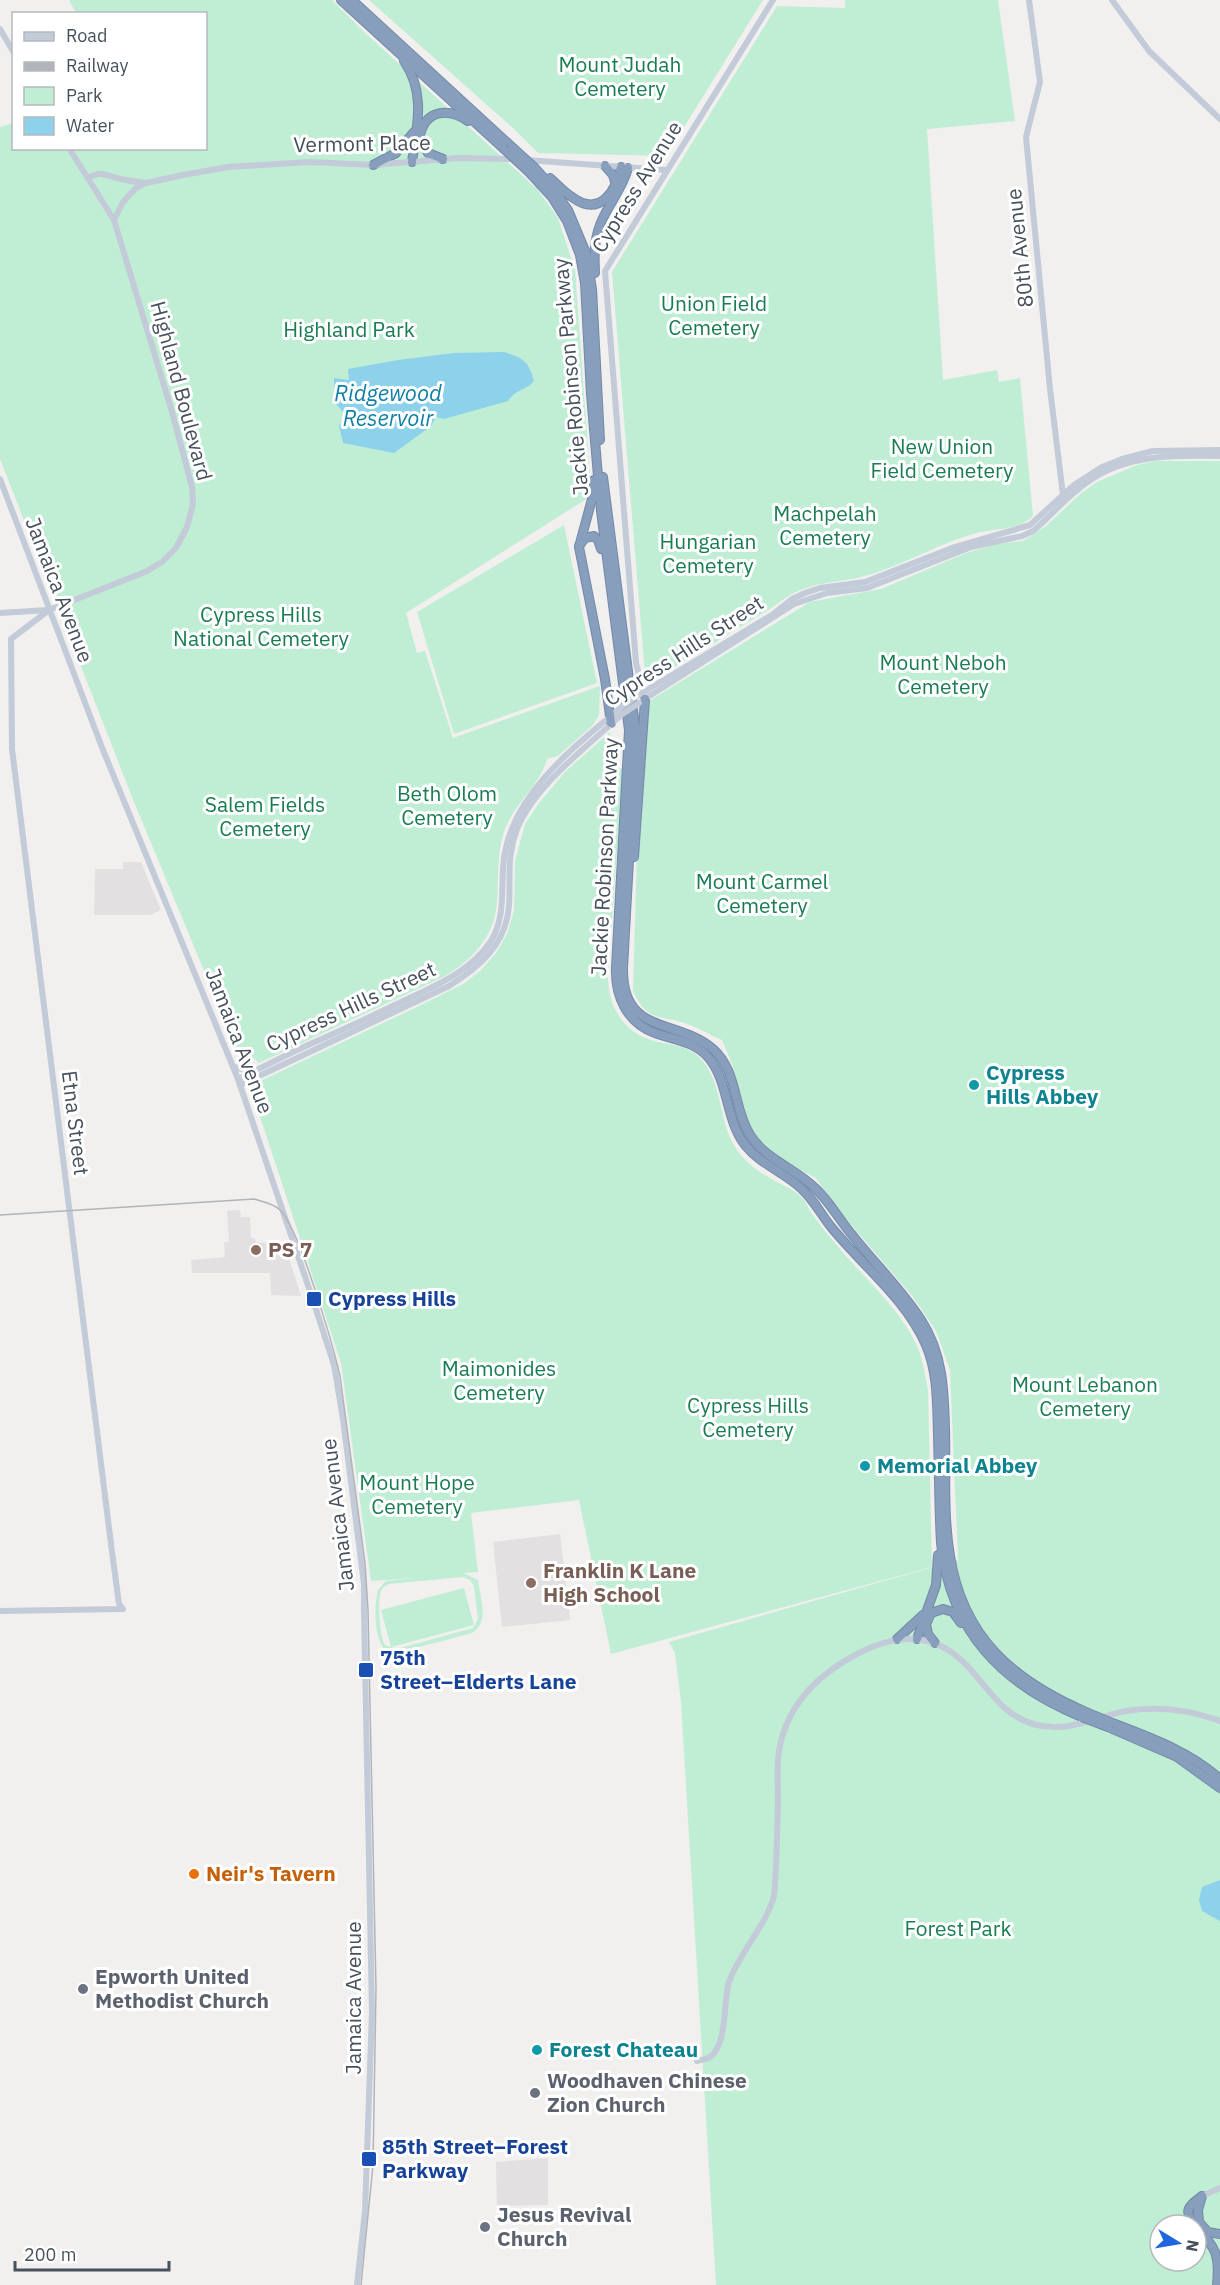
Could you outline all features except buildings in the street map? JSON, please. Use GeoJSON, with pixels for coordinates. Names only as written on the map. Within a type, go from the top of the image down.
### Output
{"type":"FeatureCollection","features":[{"type":"Feature","properties":{"kind":"highway","name":"Jackie Robinson Parkway"},"geometry":{"type":"LineString","coordinates":[[341,0],[503,148],[532,170],[564,202],[580,235],[590,271],[605,495],[635,726],[623,980],[627,996],[633,1006],[653,1023],[693,1037],[714,1051],[728,1071],[745,1125],[756,1144],[768,1155],[809,1182],[917,1313],[938,1357],[944,1386],[950,1556],[959,1593],[987,1644],[1014,1672],[1046,1694],[1084,1714]]}},
{"type":"Feature","properties":{"kind":"highway","name":"Jackie Robinson Parkway"},"geometry":{"type":"LineString","coordinates":[[352,0],[513,148],[558,204],[571,229],[580,255],[585,282],[594,441],[609,584],[629,730],[616,968],[619,995],[629,1014],[646,1029],[685,1042],[704,1053],[716,1069],[733,1125],[741,1140],[764,1163],[801,1187],[909,1316],[929,1353],[937,1394],[942,1552],[958,1608],[977,1640],[1001,1669],[1042,1699],[1169,1745],[1218,1777]]}},
{"type":"Feature","properties":{"kind":"highway"},"geometry":{"type":"LineString","coordinates":[[395,48],[411,71],[417,86],[420,107],[414,162]]}},
{"type":"Feature","properties":{"kind":"highway"},"geometry":{"type":"LineString","coordinates":[[414,162],[422,127],[435,114],[445,111],[459,115],[488,134]]}},
{"type":"Feature","properties":{"kind":"highway"},"geometry":{"type":"LineString","coordinates":[[374,165],[400,150],[416,129]]}},
{"type":"Feature","properties":{"kind":"highway"},"geometry":{"type":"LineString","coordinates":[[420,139],[428,153],[443,159]]}},
{"type":"Feature","properties":{"kind":"highway"},"geometry":{"type":"LineString","coordinates":[[605,166],[613,175],[616,186]]}},
{"type":"Feature","properties":{"kind":"highway"},"geometry":{"type":"LineString","coordinates":[[532,170],[548,176],[572,197],[586,203],[594,203],[606,198],[616,186],[625,167]]}},
{"type":"Feature","properties":{"kind":"highway"},"geometry":{"type":"LineString","coordinates":[[593,319],[596,236],[602,218],[623,184],[625,167]]}},
{"type":"Feature","properties":{"kind":"highway"},"geometry":{"type":"LineString","coordinates":[[594,441],[593,494],[579,547],[611,720]]}},
{"type":"Feature","properties":{"kind":"highway"},"geometry":{"type":"LineString","coordinates":[[579,547],[587,537],[594,536],[598,540],[609,584]]}},
{"type":"Feature","properties":{"kind":"highway"},"geometry":{"type":"LineString","coordinates":[[628,905],[635,855],[641,697]]}},
{"type":"Feature","properties":{"kind":"highway"},"geometry":{"type":"LineString","coordinates":[[920,1640],[926,1612],[937,1580],[940,1524]]}},
{"type":"Feature","properties":{"kind":"highway"},"geometry":{"type":"LineString","coordinates":[[920,1640],[934,1612],[941,1609],[955,1614],[977,1640]]}},
{"type":"Feature","properties":{"kind":"highway"},"geometry":{"type":"LineString","coordinates":[[897,1639],[926,1612]]}},
{"type":"Feature","properties":{"kind":"highway"},"geometry":{"type":"LineString","coordinates":[[926,1624],[928,1634],[935,1644]]}},
{"type":"Feature","properties":{"kind":"highway","name":"Jackie Robinson Parkway"},"geometry":{"type":"LineString","coordinates":[[1112,1725],[1178,1757],[1220,1788]]}},
{"type":"Feature","properties":{"kind":"highway"},"geometry":{"type":"LineString","coordinates":[[1188,2213],[1190,2205],[1202,2196]]}},
{"type":"Feature","properties":{"kind":"highway"},"geometry":{"type":"LineString","coordinates":[[1202,2196],[1198,2210],[1198,2222],[1208,2232],[1220,2234]]}},
{"type":"Feature","properties":{"kind":"highway"},"geometry":{"type":"LineString","coordinates":[[1208,2239],[1217,2253],[1219,2284]]}},
{"type":"Feature","properties":{"kind":"street","name":"Cypress Avenue"},"geometry":{"type":"LineString","coordinates":[[641,697],[636,663],[605,271],[773,0]]}},
{"type":"Feature","properties":{"kind":"street","name":"80th Avenue"},"geometry":{"type":"LineString","coordinates":[[1029,0],[1040,82],[1026,137],[1047,360],[1063,495]]}},
{"type":"Feature","properties":{"kind":"street"},"geometry":{"type":"LineString","coordinates":[[1112,0],[1149,51],[1220,119]]}},
{"type":"Feature","properties":{"kind":"street"},"geometry":{"type":"LineString","coordinates":[[0,29],[12,50]]}},
{"type":"Feature","properties":{"kind":"street","name":"Highland Boulevard"},"geometry":{"type":"LineString","coordinates":[[49,610],[145,572],[162,562],[176,548],[187,528],[193,504],[192,487],[114,220],[70,150]]}},
{"type":"Feature","properties":{"kind":"street","name":"Vermont Place"},"geometry":{"type":"LineString","coordinates":[[146,183],[217,169],[310,162],[374,165],[443,159],[504,159],[666,170]]}},
{"type":"Feature","properties":{"kind":"street"},"geometry":{"type":"LineString","coordinates":[[88,178],[95,174],[106,173],[120,179],[146,183]]}},
{"type":"Feature","properties":{"kind":"street"},"geometry":{"type":"LineString","coordinates":[[114,220],[130,192],[146,183]]}},
{"type":"Feature","properties":{"kind":"street","name":"Cypress Hills Street"},"geometry":{"type":"LineString","coordinates":[[239,1082],[254,1072],[446,981],[481,954],[492,939],[503,907],[504,854],[513,823],[532,794],[557,765],[641,697],[793,602],[820,588],[865,582],[952,548],[1022,529],[1030,525],[1085,477],[1102,467],[1153,451],[1220,450]]}},
{"type":"Feature","properties":{"kind":"street","name":"Cypress Hills Street"},"geometry":{"type":"LineString","coordinates":[[793,602],[828,593],[867,588],[971,547],[1022,536],[1044,522],[1090,480],[1124,464],[1155,457],[1220,456]]}},
{"type":"Feature","properties":{"kind":"street","name":"Jamaica Avenue"},"geometry":{"type":"LineString","coordinates":[[0,478],[103,750],[234,1067],[334,1365],[364,1584],[372,2012],[366,2211],[357,2285]]}},
{"type":"Feature","properties":{"kind":"street"},"geometry":{"type":"LineString","coordinates":[[0,613],[49,610]]}},
{"type":"Feature","properties":{"kind":"street","name":"Etna Street"},"geometry":{"type":"LineString","coordinates":[[0,1611],[123,1609],[119,1604],[112,1552],[12,755],[11,639],[49,610]]}},
{"type":"Feature","properties":{"kind":"street","name":"Cypress Hills Street"},"geometry":{"type":"LineString","coordinates":[[239,1082],[450,986],[471,973],[490,955],[505,927],[509,907],[508,873],[511,849],[526,812],[563,768],[611,720]]}},
{"type":"Feature","properties":{"kind":"street"},"geometry":{"type":"LineString","coordinates":[[234,1067],[254,1072]]}},
{"type":"Feature","properties":{"kind":"street"},"geometry":{"type":"LineString","coordinates":[[697,2061],[710,2056],[721,2039],[730,1979],[772,1904],[776,1875],[778,1762],[781,1739],[798,1703],[815,1683],[840,1662],[871,1647],[897,1639],[920,1640],[935,1644],[957,1656],[999,1704],[1010,1713],[1033,1724],[1062,1728],[1142,1709],[1179,1710],[1220,1721]]}},
{"type":"Feature","properties":{"kind":"street"},"geometry":{"type":"LineString","coordinates":[[1202,2196],[1220,2188]]}},
{"type":"Feature","properties":{"kind":"shaded area"},"geometry":{"type":"Polygon","coordinates":[[[123,862],[141,862],[161,910],[150,915],[94,915],[95,869],[123,869],[123,862]]]}},
{"type":"Feature","properties":{"kind":"shaded area","name":"PS 7"},"geometry":{"type":"Polygon","coordinates":[[[240,1210],[241,1217],[250,1217],[251,1238],[255,1238],[256,1243],[284,1242],[301,1296],[271,1295],[270,1273],[192,1273],[191,1260],[225,1257],[224,1242],[229,1242],[227,1211],[240,1210]]]}},
{"type":"Feature","properties":{"kind":"shaded area","name":"Franklin K Lane High School"},"geometry":{"type":"Polygon","coordinates":[[[560,1534],[570,1620],[502,1627],[493,1542],[560,1534]]]}},
{"type":"Feature","properties":{"kind":"shaded area"},"geometry":{"type":"Polygon","coordinates":[[[548,2158],[548,2205],[497,2206],[496,2162],[548,2158]]]}},
{"type":"Feature","properties":{"kind":"green space","name":"Highland Park"},"geometry":{"type":"Polygon","coordinates":[[[69,0],[332,0],[364,32],[537,189],[558,218],[575,270],[590,477],[588,498],[406,613],[417,653],[425,651],[453,738],[600,686],[599,715],[593,725],[558,756],[547,759],[539,777],[509,820],[500,847],[497,902],[492,926],[472,955],[454,971],[443,977],[259,1063],[251,1058],[241,1060],[132,797],[0,459],[0,127],[12,123],[12,150],[207,150],[207,12],[75,12],[69,0]]]}},
{"type":"Feature","properties":{"kind":"green space","name":"Mount Judah Cemetery"},"geometry":{"type":"Polygon","coordinates":[[[369,0],[763,0],[666,156],[538,153],[369,0]]]}},
{"type":"Feature","properties":{"kind":"green space"},"geometry":{"type":"Polygon","coordinates":[[[845,0],[998,0],[1015,121],[927,129],[943,380],[997,370],[999,382],[1020,378],[1033,516],[1012,527],[960,538],[875,573],[811,586],[799,591],[660,676],[650,677],[645,672],[644,662],[612,272],[777,6],[845,8],[845,0]]]}},
{"type":"Feature","properties":{"kind":"green space"},"geometry":{"type":"Polygon","coordinates":[[[1156,461],[1220,461],[1220,2285],[716,2285],[681,1702],[675,1653],[669,1642],[958,1560],[950,1370],[936,1331],[913,1297],[835,1206],[816,1178],[780,1160],[751,1130],[732,1064],[722,1040],[691,1026],[649,1013],[638,1001],[633,991],[637,853],[649,701],[810,602],[881,589],[966,553],[997,544],[1023,541],[1046,526],[1080,494],[1097,482],[1137,465],[1156,461]]]}},
{"type":"Feature","properties":{"kind":"green space"},"geometry":{"type":"Polygon","coordinates":[[[564,525],[597,683],[454,734],[417,612],[564,525]]]}},
{"type":"Feature","properties":{"kind":"green space","name":"Cypress Hills Cemetery"},"geometry":{"type":"Polygon","coordinates":[[[610,732],[615,767],[623,769],[608,973],[610,995],[618,1014],[631,1030],[640,1036],[681,1047],[698,1056],[712,1076],[735,1147],[748,1163],[802,1198],[828,1235],[900,1318],[917,1346],[928,1390],[932,1567],[611,1654],[579,1500],[471,1513],[478,1572],[463,1573],[478,1580],[482,1616],[478,1629],[472,1633],[378,1658],[377,1655],[388,1652],[383,1647],[377,1632],[375,1614],[378,1590],[386,1581],[414,1578],[371,1581],[341,1363],[250,1086],[465,983],[481,970],[496,953],[507,934],[514,911],[515,861],[525,824],[566,771],[610,732]],[[463,1577],[389,1584],[384,1587],[381,1591],[379,1610],[385,1645],[397,1649],[473,1628],[478,1619],[474,1586],[470,1580],[463,1577]]]}},
{"type":"Feature","properties":{"kind":"green space"},"geometry":{"type":"Polygon","coordinates":[[[464,1588],[474,1625],[391,1647],[381,1610],[464,1588]]]}},
{"type":"Feature","properties":{"kind":"water","name":"Ridgewood Reservoir"},"geometry":{"type":"Polygon","coordinates":[[[504,352],[524,361],[534,381],[514,394],[508,401],[444,419],[436,417],[431,426],[394,453],[343,443],[339,426],[345,414],[335,403],[334,378],[349,380],[348,369],[454,353],[504,352]]]}},
{"type":"Feature","properties":{"kind":"water"},"geometry":{"type":"Polygon","coordinates":[[[1220,1880],[1220,1921],[1202,1911],[1199,1900],[1202,1887],[1220,1880]]]}},
{"type":"Feature","properties":{"kind":"railway"},"geometry":{"type":"LineString","coordinates":[[0,1215],[254,1199],[271,1204],[280,1210],[288,1221],[314,1288],[340,1376],[365,1563],[368,1610],[376,1988],[373,2165],[361,2285]]}},
{"type":"Feature","properties":{"kind":"place","name":"Cypress Hills Abbey"},"geometry":{"type":"Point","coordinates":[974,1085]}},
{"type":"Feature","properties":{"kind":"place","name":"PS 7"},"geometry":{"type":"Point","coordinates":[256,1250]}},
{"type":"Feature","properties":{"kind":"place","name":"Cypress Hills"},"geometry":{"type":"Point","coordinates":[314,1299]}},
{"type":"Feature","properties":{"kind":"place","name":"Memorial Abbey"},"geometry":{"type":"Point","coordinates":[865,1466]}},
{"type":"Feature","properties":{"kind":"place","name":"Franklin K Lane High School"},"geometry":{"type":"Point","coordinates":[531,1583]}},
{"type":"Feature","properties":{"kind":"place","name":"75th Street–Elderts Lane"},"geometry":{"type":"Point","coordinates":[366,1670]}},
{"type":"Feature","properties":{"kind":"place","name":"Neir's Tavern"},"geometry":{"type":"Point","coordinates":[194,1874]}},
{"type":"Feature","properties":{"kind":"place","name":"Epworth United Methodist Church"},"geometry":{"type":"Point","coordinates":[83,1989]}},
{"type":"Feature","properties":{"kind":"place","name":"Forest Chateau"},"geometry":{"type":"Point","coordinates":[537,2050]}},
{"type":"Feature","properties":{"kind":"place","name":"Woodhaven Chinese Zion Church"},"geometry":{"type":"Point","coordinates":[535,2093]}},
{"type":"Feature","properties":{"kind":"place","name":"85th Street–Forest Parkway"},"geometry":{"type":"Point","coordinates":[369,2159]}},
{"type":"Feature","properties":{"kind":"place","name":"Jesus Revival Church"},"geometry":{"type":"Point","coordinates":[485,2227]}},
{"type":"Feature","properties":{"kind":"park label","name":"Union Field Cemetery"},"geometry":{"type":"Point","coordinates":[714,316]}},
{"type":"Feature","properties":{"kind":"park label","name":"New Union Field Cemetery"},"geometry":{"type":"Point","coordinates":[942,459]}},
{"type":"Feature","properties":{"kind":"park label","name":"Machpelah Cemetery"},"geometry":{"type":"Point","coordinates":[825,526]}},
{"type":"Feature","properties":{"kind":"park label","name":"Hungarian Cemetery"},"geometry":{"type":"Point","coordinates":[708,554]}},
{"type":"Feature","properties":{"kind":"park label","name":"Cypress Hills National Cemetery"},"geometry":{"type":"Point","coordinates":[261,627]}},
{"type":"Feature","properties":{"kind":"park label","name":"Mount Neboh Cemetery"},"geometry":{"type":"Point","coordinates":[943,675]}},
{"type":"Feature","properties":{"kind":"park label","name":"Beth Olom Cemetery"},"geometry":{"type":"Point","coordinates":[447,806]}},
{"type":"Feature","properties":{"kind":"park label","name":"Salem Fields Cemetery"},"geometry":{"type":"Point","coordinates":[265,817]}},
{"type":"Feature","properties":{"kind":"park label","name":"Mount Carmel Cemetery"},"geometry":{"type":"Point","coordinates":[762,894]}},
{"type":"Feature","properties":{"kind":"park label","name":"Maimonides Cemetery"},"geometry":{"type":"Point","coordinates":[499,1381]}},
{"type":"Feature","properties":{"kind":"park label","name":"Mount Lebanon Cemetery"},"geometry":{"type":"Point","coordinates":[1085,1397]}},
{"type":"Feature","properties":{"kind":"park label","name":"Mount Hope Cemetery"},"geometry":{"type":"Point","coordinates":[417,1495]}},
{"type":"Feature","properties":{"kind":"park label","name":"Forest Park"},"geometry":{"type":"Point","coordinates":[958,1929]}}]}
